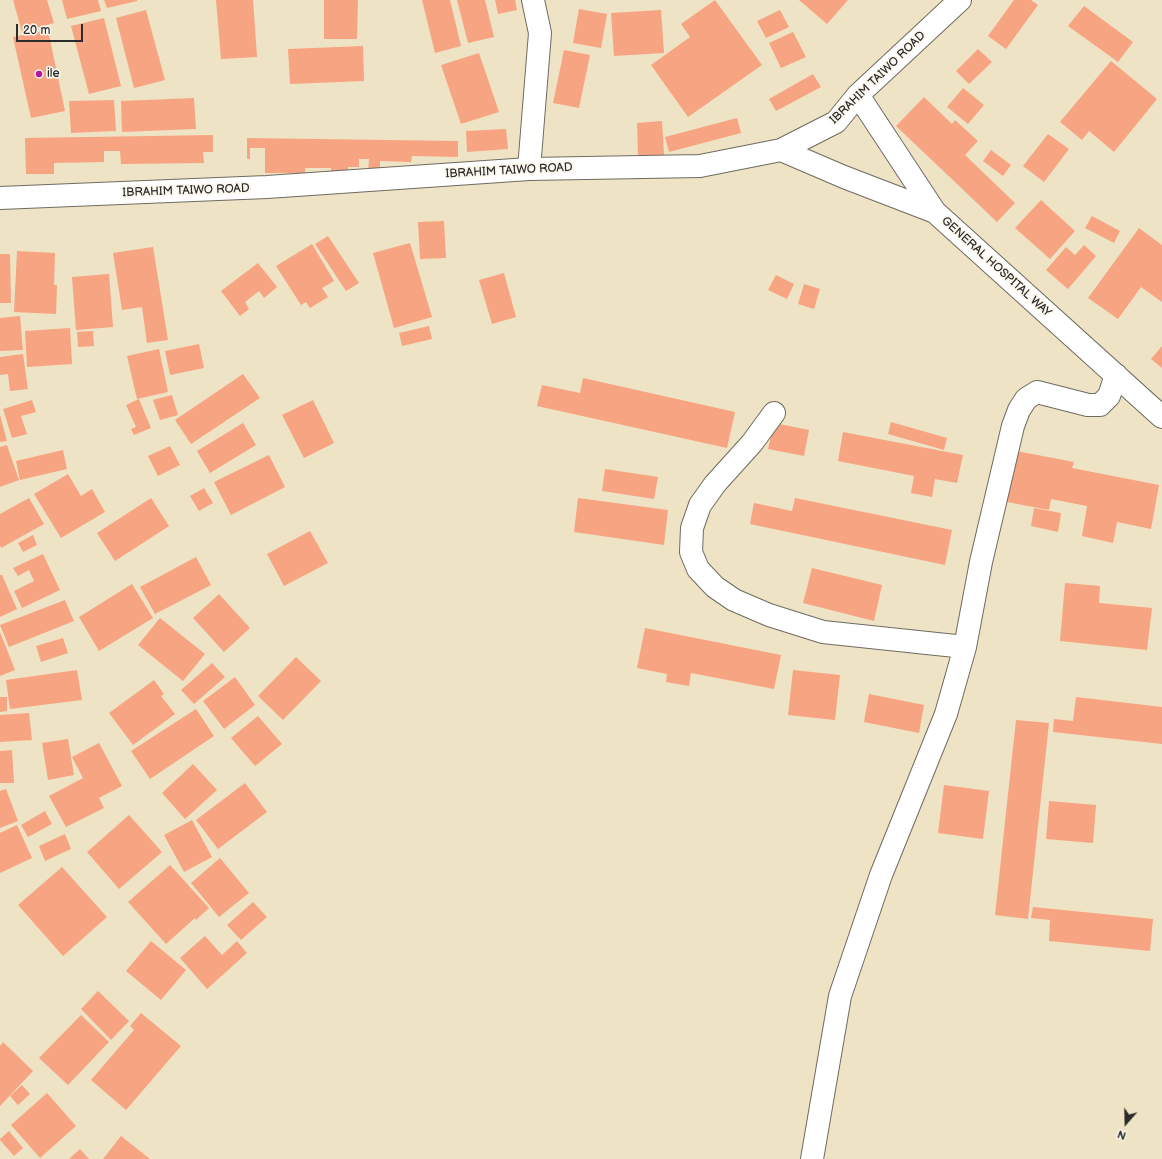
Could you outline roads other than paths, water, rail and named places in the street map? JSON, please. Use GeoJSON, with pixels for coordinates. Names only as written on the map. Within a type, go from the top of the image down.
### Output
{"type":"FeatureCollection","features":[{"type":"Feature","properties":{"kind":"main road"},"geometry":{"type":"LineString","coordinates":[[529,169],[540,33],[533,0]]}},
{"type":"Feature","properties":{"kind":"main road","name":"IBRAHIM TAIWO ROAD"},"geometry":{"type":"LineString","coordinates":[[0,198],[267,187],[529,169],[700,166],[781,150],[836,122],[858,95],[960,0]]}},
{"type":"Feature","properties":{"kind":"main road"},"geometry":{"type":"LineString","coordinates":[[858,95],[936,212]]}},
{"type":"Feature","properties":{"kind":"main road","name":"GENERAL HOSPITAL WAY"},"geometry":{"type":"LineString","coordinates":[[781,150],[844,178],[936,212],[1162,417]]}},
{"type":"Feature","properties":{"kind":"main road"},"geometry":{"type":"LineString","coordinates":[[812,1159],[840,996],[881,875],[946,714],[965,647],[981,562],[1013,426],[1019,410],[1026,399],[1037,392],[1088,405],[1100,404],[1109,396],[1116,375]]}},
{"type":"Feature","properties":{"kind":"main road"},"geometry":{"type":"LineString","coordinates":[[774,413],[752,443],[715,484],[700,505],[692,528],[691,552],[698,569],[715,587],[734,600],[769,615],[823,632],[965,647]]}},
{"type":"Feature","properties":{"kind":"place","name":"ile"},"geometry":{"type":"Point","coordinates":[39,74]}}]}
